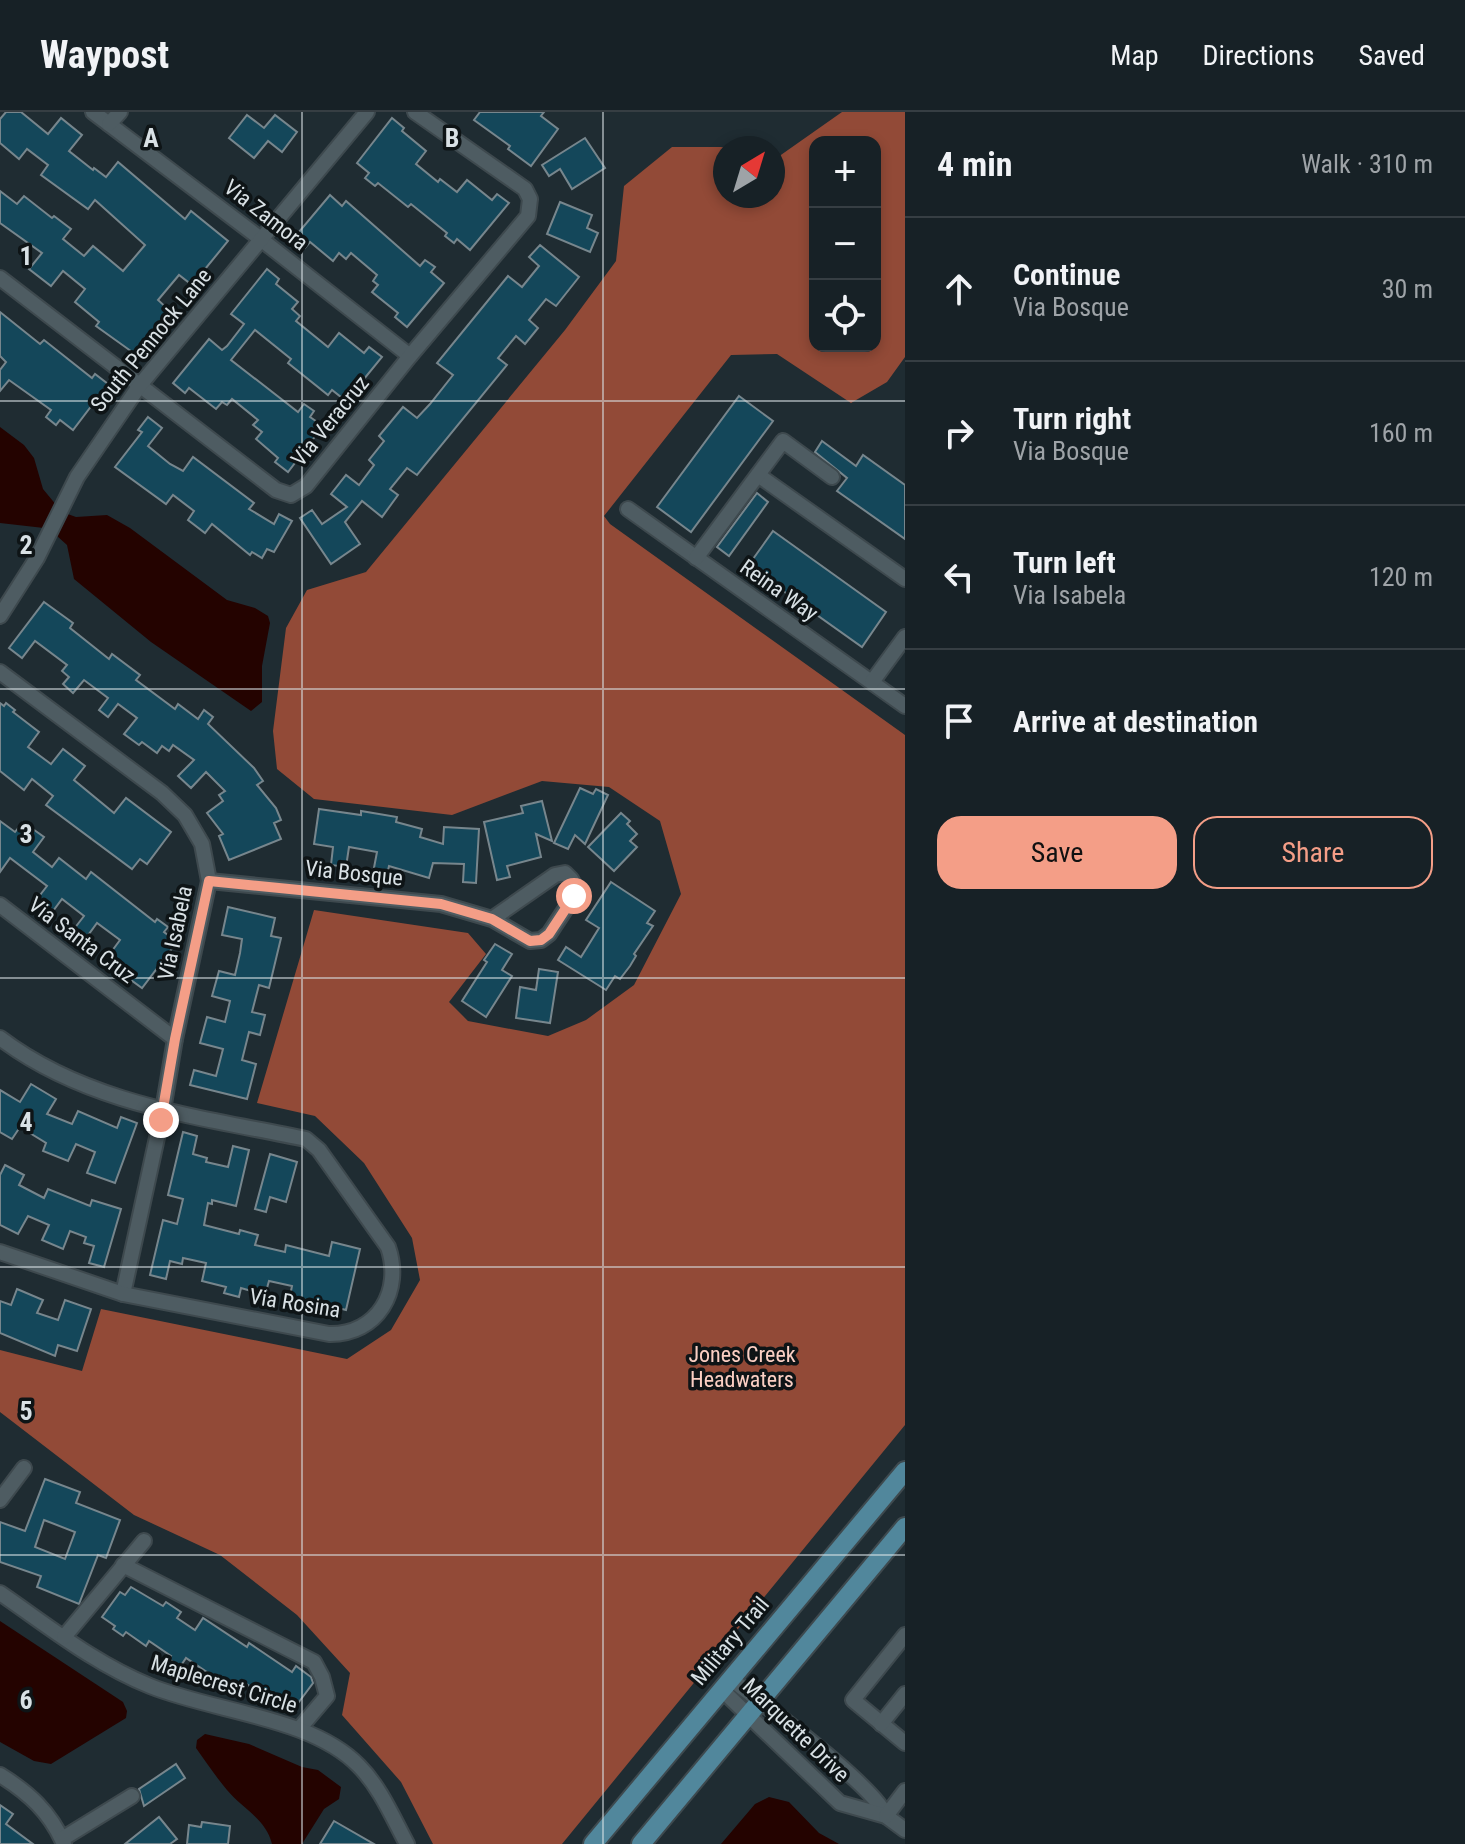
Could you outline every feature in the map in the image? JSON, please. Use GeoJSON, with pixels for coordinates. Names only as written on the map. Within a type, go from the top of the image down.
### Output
{"type":"FeatureCollection","features":[{"type":"Feature","properties":{"kind":"main road","name":"Military Trail"},"geometry":{"type":"LineString","coordinates":[[593,1844],[905,1471]]}},
{"type":"Feature","properties":{"kind":"main road"},"geometry":{"type":"LineString","coordinates":[[641,1844],[905,1527]]}},
{"type":"Feature","properties":{"kind":"street","name":"Via Zamora"},"geometry":{"type":"LineString","coordinates":[[93,112],[410,356]]}},
{"type":"Feature","properties":{"kind":"street"},"geometry":{"type":"LineString","coordinates":[[109,124],[120,112]]}},
{"type":"Feature","properties":{"kind":"street","name":"South Pennock Lane"},"geometry":{"type":"LineString","coordinates":[[0,616],[37,558],[77,477],[140,385],[367,112]]}},
{"type":"Feature","properties":{"kind":"street","name":"Via Veracruz"},"geometry":{"type":"LineString","coordinates":[[0,278],[276,490],[291,495],[306,486],[528,216],[530,199],[525,189],[415,112]]}},
{"type":"Feature","properties":{"kind":"street"},"geometry":{"type":"LineString","coordinates":[[696,558],[783,441],[832,477]]}},
{"type":"Feature","properties":{"kind":"street"},"geometry":{"type":"LineString","coordinates":[[758,475],[905,579]]}},
{"type":"Feature","properties":{"kind":"street","name":"Reina Way"},"geometry":{"type":"LineString","coordinates":[[628,509],[905,706]]}},
{"type":"Feature","properties":{"kind":"street"},"geometry":{"type":"LineString","coordinates":[[872,682],[905,637]]}},
{"type":"Feature","properties":{"kind":"street","name":"Via Isabela"},"geometry":{"type":"LineString","coordinates":[[0,672],[162,793],[185,815],[202,844],[209,881],[123,1294]]}},
{"type":"Feature","properties":{"kind":"street","name":"Via Bosque"},"geometry":{"type":"LineString","coordinates":[[209,881],[441,904],[492,919],[530,941],[541,940],[549,934],[576,888],[565,873],[555,875],[492,919]]}},
{"type":"Feature","properties":{"kind":"street","name":"Via Santa Cruz"},"geometry":{"type":"LineString","coordinates":[[0,905],[175,1039]]}},
{"type":"Feature","properties":{"kind":"street"},"geometry":{"type":"LineString","coordinates":[[0,1038],[67,1078],[105,1094],[163,1110]]}},
{"type":"Feature","properties":{"kind":"street","name":"Via Rosina"},"geometry":{"type":"LineString","coordinates":[[0,1252],[123,1294],[329,1334],[345,1334],[369,1323],[386,1303],[393,1282],[393,1262],[388,1247],[319,1150],[306,1139],[163,1110]]}},
{"type":"Feature","properties":{"kind":"street"},"geometry":{"type":"LineString","coordinates":[[0,1500],[24,1468]]}},
{"type":"Feature","properties":{"kind":"street"},"geometry":{"type":"LineString","coordinates":[[64,1637],[144,1541]]}},
{"type":"Feature","properties":{"kind":"street"},"geometry":{"type":"LineString","coordinates":[[123,1565],[314,1662],[327,1696],[299,1729]]}},
{"type":"Feature","properties":{"kind":"street","name":"Maplecrest Circle"},"geometry":{"type":"LineString","coordinates":[[0,1593],[113,1668],[150,1686],[188,1700],[299,1729],[329,1742],[361,1768],[374,1784],[407,1844]]}},
{"type":"Feature","properties":{"kind":"street"},"geometry":{"type":"LineString","coordinates":[[903,1739],[853,1700],[853,1696],[905,1635]]}},
{"type":"Feature","properties":{"kind":"street","name":"Marquette Drive"},"geometry":{"type":"LineString","coordinates":[[725,1684],[838,1765],[882,1806],[886,1816]]}},
{"type":"Feature","properties":{"kind":"street"},"geometry":{"type":"LineString","coordinates":[[881,1724],[905,1694]]}},
{"type":"Feature","properties":{"kind":"street","name":"Marquette Drive"},"geometry":{"type":"LineString","coordinates":[[754,1707],[840,1803],[886,1816],[905,1830]]}},
{"type":"Feature","properties":{"kind":"street"},"geometry":{"type":"LineString","coordinates":[[0,1775],[33,1798],[46,1812],[63,1842],[132,1796]]}},
{"type":"Feature","properties":{"kind":"street"},"geometry":{"type":"LineString","coordinates":[[886,1816],[905,1791]]}},
{"type":"Feature","properties":{"kind":"green space","name":"Jones Creek Headwaters"},"geometry":{"type":"Polygon","coordinates":[[[842,112],[905,112],[905,357],[887,382],[851,403],[777,354],[731,355],[604,516],[610,524],[905,735],[905,1425],[562,1844],[433,1844],[401,1782],[342,1715],[350,1673],[297,1615],[220,1555],[134,1515],[0,1412],[0,1350],[82,1371],[101,1309],[347,1359],[391,1330],[420,1280],[412,1238],[364,1163],[315,1116],[257,1103],[314,910],[468,933],[486,954],[449,1002],[468,1021],[548,1036],[586,1020],[634,985],[681,894],[660,821],[609,787],[542,781],[452,815],[314,799],[277,769],[273,731],[286,628],[307,590],[366,572],[565,330],[616,261],[624,186],[672,147],[713,147],[713,208],[785,208],[785,152],[842,112]]]}},
{"type":"Feature","properties":{"kind":"shaded area"},"geometry":{"type":"Polygon","coordinates":[[[0,427],[24,445],[34,458],[43,489],[62,512],[76,517],[107,515],[130,528],[227,600],[255,608],[268,616],[270,623],[262,666],[262,702],[251,711],[151,642],[74,579],[67,545],[57,536],[44,528],[0,523],[0,427]]]}},
{"type":"Feature","properties":{"kind":"shaded area"},"geometry":{"type":"Polygon","coordinates":[[[0,1621],[123,1702],[126,1718],[51,1764],[34,1761],[0,1742],[0,1621]]]}},
{"type":"Feature","properties":{"kind":"shaded area"},"geometry":{"type":"Polygon","coordinates":[[[205,1734],[249,1744],[302,1767],[318,1770],[341,1787],[339,1799],[324,1809],[302,1844],[272,1844],[265,1828],[227,1790],[196,1748],[197,1740],[205,1734]]]}},
{"type":"Feature","properties":{"kind":"shaded area"},"geometry":{"type":"Polygon","coordinates":[[[769,1797],[789,1802],[819,1833],[839,1844],[721,1844],[755,1804],[769,1797]]]}},
{"type":"Feature","properties":{"kind":"building"},"geometry":{"type":"Polygon","coordinates":[[[6,112],[21,112],[48,134],[61,118],[82,135],[69,151],[93,170],[106,177],[118,162],[185,219],[191,211],[228,241],[192,285],[179,275],[158,300],[170,311],[135,354],[96,326],[99,322],[75,302],[85,289],[63,271],[51,286],[29,269],[42,253],[0,223],[0,191],[17,204],[24,196],[71,229],[63,239],[84,256],[93,246],[123,271],[145,245],[95,200],[88,209],[41,175],[48,165],[27,149],[19,159],[0,143],[0,119],[6,112]]]}},
{"type":"Feature","properties":{"kind":"building"},"geometry":{"type":"Polygon","coordinates":[[[480,112],[544,112],[541,116],[558,129],[531,166],[474,120],[480,112]]]}},
{"type":"Feature","properties":{"kind":"building"},"geometry":{"type":"Polygon","coordinates":[[[247,115],[264,128],[275,115],[297,132],[282,152],[268,141],[254,158],[229,138],[247,115]]]}},
{"type":"Feature","properties":{"kind":"building"},"geometry":{"type":"Polygon","coordinates":[[[392,118],[426,151],[416,164],[438,182],[440,179],[457,192],[467,180],[492,200],[497,194],[509,203],[470,250],[457,239],[454,243],[445,236],[447,233],[411,204],[408,207],[378,183],[375,186],[365,178],[369,173],[357,163],[392,118]]]}},
{"type":"Feature","properties":{"kind":"building"},"geometry":{"type":"Polygon","coordinates":[[[585,138],[605,168],[572,189],[560,169],[549,176],[542,165],[585,138]]]}},
{"type":"Feature","properties":{"kind":"building"},"geometry":{"type":"Polygon","coordinates":[[[330,195],[342,206],[346,201],[420,266],[425,260],[435,267],[431,272],[444,283],[407,327],[395,317],[398,313],[372,292],[378,285],[373,281],[377,275],[351,253],[346,259],[339,253],[333,261],[310,242],[305,248],[293,239],[330,195]]]}},
{"type":"Feature","properties":{"kind":"building"},"geometry":{"type":"Polygon","coordinates":[[[560,202],[592,215],[587,228],[598,233],[590,252],[547,234],[560,202]]]}},
{"type":"Feature","properties":{"kind":"building"},"geometry":{"type":"Polygon","coordinates":[[[540,245],[579,277],[556,306],[546,299],[529,320],[538,328],[525,344],[516,336],[498,358],[507,365],[417,475],[407,468],[390,489],[398,495],[382,517],[362,501],[345,522],[360,544],[331,564],[300,518],[312,510],[322,524],[347,507],[331,494],[346,475],[359,485],[374,465],[369,460],[384,441],[379,436],[403,407],[417,418],[430,404],[453,375],[437,363],[508,276],[522,287],[539,266],[529,257],[540,245]]]}},
{"type":"Feature","properties":{"kind":"building"},"geometry":{"type":"Polygon","coordinates":[[[267,269],[279,279],[276,284],[298,302],[292,309],[300,316],[296,321],[328,347],[339,333],[364,353],[369,347],[382,357],[346,401],[332,390],[328,395],[288,363],[291,359],[255,330],[231,360],[298,412],[304,404],[314,411],[310,417],[323,426],[288,472],[275,462],[278,458],[256,439],[262,432],[253,425],[258,420],[232,399],[227,405],[222,402],[216,409],[189,388],[185,393],[173,383],[209,339],[222,350],[227,346],[244,324],[231,314],[267,269]]]}},
{"type":"Feature","properties":{"kind":"building"},"geometry":{"type":"Polygon","coordinates":[[[0,312],[40,344],[44,340],[92,378],[95,374],[108,384],[73,430],[60,420],[56,425],[46,417],[51,410],[9,380],[0,391],[0,370],[6,362],[0,356],[0,312]]]}},
{"type":"Feature","properties":{"kind":"building"},"geometry":{"type":"Polygon","coordinates":[[[739,396],[773,421],[691,532],[657,507],[739,396]]]}},
{"type":"Feature","properties":{"kind":"building"},"geometry":{"type":"Polygon","coordinates":[[[148,417],[162,428],[148,446],[170,464],[183,471],[193,457],[254,503],[249,509],[274,524],[279,514],[292,521],[274,552],[267,549],[262,558],[252,552],[250,555],[212,524],[205,533],[188,520],[194,511],[173,495],[166,504],[115,467],[142,432],[138,430],[148,417]]]}},
{"type":"Feature","properties":{"kind":"building"},"geometry":{"type":"Polygon","coordinates":[[[822,441],[856,466],[863,455],[905,485],[905,539],[837,491],[847,478],[815,452],[822,441]]]}},
{"type":"Feature","properties":{"kind":"building"},"geometry":{"type":"Polygon","coordinates":[[[757,493],[768,502],[729,556],[717,547],[757,493]]]}},
{"type":"Feature","properties":{"kind":"building"},"geometry":{"type":"Polygon","coordinates":[[[773,531],[886,612],[862,647],[748,566],[773,531]]]}},
{"type":"Feature","properties":{"kind":"building"},"geometry":{"type":"Polygon","coordinates":[[[44,602],[73,623],[70,628],[109,659],[112,654],[140,675],[136,680],[175,709],[178,704],[198,719],[204,710],[213,717],[208,724],[254,768],[263,781],[257,785],[276,808],[281,820],[274,823],[281,839],[229,860],[219,836],[223,834],[207,813],[223,801],[219,795],[225,791],[206,772],[191,788],[178,776],[194,760],[173,745],[169,751],[162,746],[157,753],[124,734],[137,718],[118,704],[108,717],[99,710],[108,698],[84,680],[73,693],[63,684],[69,677],[62,671],[67,665],[35,641],[22,658],[9,648],[44,602]]]}},
{"type":"Feature","properties":{"kind":"building"},"geometry":{"type":"Polygon","coordinates":[[[0,703],[4,706],[6,703],[39,732],[28,747],[51,764],[63,749],[85,766],[74,780],[114,813],[126,798],[171,832],[147,864],[140,859],[132,869],[46,805],[53,796],[32,779],[24,790],[0,771],[0,703]]]}},
{"type":"Feature","properties":{"kind":"building"},"geometry":{"type":"Polygon","coordinates":[[[580,788],[593,794],[596,789],[608,795],[585,844],[575,835],[568,849],[554,843],[580,788]]]}},
{"type":"Feature","properties":{"kind":"building"},"geometry":{"type":"Polygon","coordinates":[[[542,801],[552,841],[536,834],[541,857],[507,866],[510,877],[497,880],[484,822],[523,813],[521,806],[542,801]]]}},
{"type":"Feature","properties":{"kind":"building"},"geometry":{"type":"Polygon","coordinates":[[[319,809],[397,817],[396,822],[422,829],[420,837],[443,844],[444,827],[479,829],[476,883],[463,882],[464,864],[433,863],[429,878],[389,866],[387,875],[373,873],[377,852],[349,847],[346,867],[331,865],[333,847],[314,844],[319,809]]]}},
{"type":"Feature","properties":{"kind":"building"},"geometry":{"type":"Polygon","coordinates":[[[621,813],[637,834],[630,841],[637,847],[614,871],[588,847],[621,813]]]}},
{"type":"Feature","properties":{"kind":"building"},"geometry":{"type":"Polygon","coordinates":[[[0,821],[15,832],[23,822],[44,837],[33,852],[52,867],[59,858],[86,879],[91,872],[155,922],[157,919],[168,927],[164,932],[177,942],[142,988],[120,972],[125,966],[109,955],[120,940],[97,923],[86,938],[74,929],[84,916],[62,899],[53,911],[37,899],[47,886],[10,858],[0,872],[0,821]]]}},
{"type":"Feature","properties":{"kind":"building"},"geometry":{"type":"Polygon","coordinates":[[[611,882],[655,911],[647,923],[653,926],[634,954],[636,956],[630,966],[620,979],[615,976],[606,990],[558,960],[566,947],[581,957],[599,928],[586,920],[611,882]]]}},
{"type":"Feature","properties":{"kind":"building"},"geometry":{"type":"Polygon","coordinates":[[[228,907],[275,918],[271,936],[281,938],[269,988],[259,985],[252,1012],[265,1015],[260,1035],[249,1032],[242,1060],[256,1064],[247,1099],[190,1085],[194,1070],[216,1076],[223,1049],[200,1043],[207,1017],[225,1022],[230,1001],[212,996],[219,971],[235,975],[240,953],[242,939],[222,935],[228,907]]]}},
{"type":"Feature","properties":{"kind":"building"},"geometry":{"type":"Polygon","coordinates":[[[495,944],[512,954],[502,970],[512,976],[486,1017],[462,1001],[495,944]]]}},
{"type":"Feature","properties":{"kind":"building"},"geometry":{"type":"Polygon","coordinates":[[[539,969],[558,972],[550,1023],[516,1018],[520,987],[536,990],[539,969]]]}},
{"type":"Feature","properties":{"kind":"building"},"geometry":{"type":"Polygon","coordinates":[[[31,1084],[56,1099],[47,1114],[72,1124],[78,1111],[117,1128],[121,1117],[137,1123],[115,1183],[87,1173],[95,1152],[76,1144],[68,1161],[43,1151],[46,1143],[20,1127],[12,1139],[0,1132],[0,1090],[20,1102],[31,1084]]]}},
{"type":"Feature","properties":{"kind":"building"},"geometry":{"type":"Polygon","coordinates":[[[183,1132],[197,1136],[193,1154],[207,1158],[206,1162],[228,1167],[233,1146],[249,1150],[236,1206],[212,1200],[212,1204],[208,1203],[204,1225],[239,1234],[240,1230],[258,1235],[255,1245],[285,1252],[286,1245],[329,1256],[332,1242],[360,1249],[346,1310],[290,1296],[292,1286],[269,1281],[265,1295],[241,1288],[239,1297],[224,1293],[226,1287],[202,1281],[206,1263],[183,1258],[182,1264],[170,1261],[166,1279],[150,1275],[163,1220],[177,1224],[183,1199],[168,1195],[183,1132]]]}},
{"type":"Feature","properties":{"kind":"building"},"geometry":{"type":"Polygon","coordinates":[[[270,1154],[297,1162],[286,1202],[270,1197],[266,1212],[255,1209],[270,1154]]]}},
{"type":"Feature","properties":{"kind":"building"},"geometry":{"type":"Polygon","coordinates":[[[5,1165],[24,1175],[19,1185],[44,1198],[48,1189],[90,1206],[92,1200],[121,1209],[104,1267],[89,1263],[94,1246],[84,1243],[86,1237],[70,1231],[63,1249],[42,1240],[49,1225],[28,1216],[18,1234],[0,1225],[0,1175],[5,1165]]]}},
{"type":"Feature","properties":{"kind":"building"},"geometry":{"type":"Polygon","coordinates":[[[17,1289],[43,1300],[37,1313],[58,1320],[65,1300],[91,1309],[77,1351],[58,1345],[55,1356],[0,1333],[0,1301],[11,1305],[17,1289]]]}},
{"type":"Feature","properties":{"kind":"building"},"geometry":{"type":"Polygon","coordinates":[[[45,1479],[80,1492],[76,1503],[120,1520],[106,1558],[98,1555],[79,1604],[37,1587],[41,1576],[0,1562],[0,1522],[25,1531],[45,1479]],[[44,1520],[35,1547],[65,1559],[75,1532],[44,1520]]]}},
{"type":"Feature","properties":{"kind":"building"},"geometry":{"type":"Polygon","coordinates":[[[131,1587],[163,1606],[166,1602],[181,1612],[177,1618],[195,1630],[203,1618],[247,1647],[249,1643],[292,1672],[296,1666],[311,1677],[313,1683],[293,1710],[271,1695],[268,1700],[248,1685],[245,1689],[233,1681],[229,1687],[186,1658],[180,1667],[169,1659],[171,1656],[149,1641],[146,1646],[126,1632],[123,1636],[102,1617],[120,1592],[125,1595],[131,1587]]]}},
{"type":"Feature","properties":{"kind":"building"},"geometry":{"type":"Polygon","coordinates":[[[176,1764],[185,1778],[144,1806],[139,1789],[176,1764]]]}},
{"type":"Feature","properties":{"kind":"building"},"geometry":{"type":"Polygon","coordinates":[[[0,1805],[13,1814],[6,1824],[33,1844],[0,1844],[0,1805]]]}},
{"type":"Feature","properties":{"kind":"building"},"geometry":{"type":"Polygon","coordinates":[[[159,1817],[177,1839],[170,1844],[125,1844],[159,1817]]]}},
{"type":"Feature","properties":{"kind":"building"},"geometry":{"type":"Polygon","coordinates":[[[334,1821],[374,1844],[320,1844],[334,1821]]]}},
{"type":"Feature","properties":{"kind":"building"},"geometry":{"type":"Polygon","coordinates":[[[202,1822],[230,1826],[228,1844],[187,1844],[189,1825],[201,1827],[202,1822]]]}},
{"type":"Feature","properties":{"kind":"route"},"geometry":{"type":"LineString","coordinates":[[161,1120],[209,881],[441,904],[492,919],[530,941],[541,940],[549,934],[574,896]]}}]}
